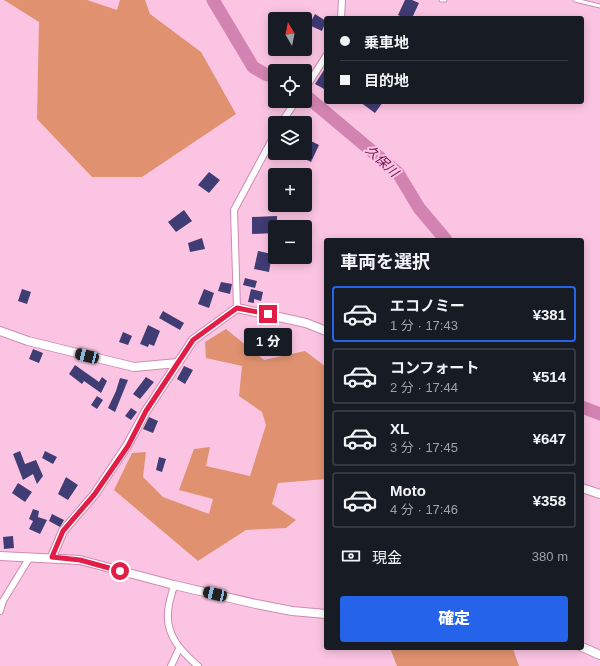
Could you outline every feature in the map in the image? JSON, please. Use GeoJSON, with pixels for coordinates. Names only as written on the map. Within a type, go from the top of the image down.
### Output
{"type":"FeatureCollection","features":[{"type":"Feature","properties":{"kind":"street"},"geometry":{"type":"LineString","coordinates":[[341,16],[342,0]]}},
{"type":"Feature","properties":{"kind":"street"},"geometry":{"type":"LineString","coordinates":[[312,78],[324,59]]}},
{"type":"Feature","properties":{"kind":"street"},"geometry":{"type":"LineString","coordinates":[[237,308],[234,210],[268,147]]}},
{"type":"Feature","properties":{"kind":"street"},"geometry":{"type":"LineString","coordinates":[[52,557],[63,531],[94,495],[128,446],[146,411],[193,340],[237,308],[306,323],[324,330]]}},
{"type":"Feature","properties":{"kind":"street"},"geometry":{"type":"LineString","coordinates":[[0,331],[28,341],[134,367],[178,363]]}},
{"type":"Feature","properties":{"kind":"street"},"geometry":{"type":"LineString","coordinates":[[584,489],[600,494]]}},
{"type":"Feature","properties":{"kind":"street"},"geometry":{"type":"LineString","coordinates":[[0,556],[52,557],[80,560],[174,585],[292,611],[324,614]]}},
{"type":"Feature","properties":{"kind":"street"},"geometry":{"type":"LineString","coordinates":[[0,611],[3,601],[30,557]]}},
{"type":"Feature","properties":{"kind":"street"},"geometry":{"type":"LineString","coordinates":[[174,585],[168,613],[170,629],[179,649],[198,666]]}},
{"type":"Feature","properties":{"kind":"street"},"geometry":{"type":"LineString","coordinates":[[584,648],[600,655]]}},
{"type":"Feature","properties":{"kind":"street"},"geometry":{"type":"LineString","coordinates":[[171,666],[179,649]]}},
{"type":"Feature","properties":{"kind":"lane"},"geometry":{"type":"LineString","coordinates":[[575,0],[600,6]]}},
{"type":"Feature","properties":{"kind":"shaded area"},"geometry":{"type":"Polygon","coordinates":[[[4,0],[87,0],[117,10],[120,0],[145,0],[150,14],[201,52],[236,114],[142,177],[92,177],[37,119],[39,22],[4,0]]]}},
{"type":"Feature","properties":{"kind":"shaded area"},"geometry":{"type":"Polygon","coordinates":[[[226,329],[264,360],[305,351],[324,365],[324,479],[278,483],[272,504],[296,520],[286,528],[246,530],[198,561],[114,490],[132,453],[146,452],[143,477],[163,497],[209,514],[213,499],[179,490],[194,449],[210,447],[206,466],[250,476],[266,425],[262,412],[239,396],[242,366],[206,358],[205,342],[226,329]]]}},
{"type":"Feature","properties":{"kind":"shaded area"},"geometry":{"type":"Polygon","coordinates":[[[391,650],[513,650],[519,666],[397,666],[391,650]]]}},
{"type":"Feature","properties":{"kind":"building"},"geometry":{"type":"Polygon","coordinates":[[[405,0],[412,0],[419,3],[413,16],[398,15],[405,0]]]}},
{"type":"Feature","properties":{"kind":"building"},"geometry":{"type":"Polygon","coordinates":[[[315,14],[324,20],[322,31],[312,26],[312,20],[315,14]]]}},
{"type":"Feature","properties":{"kind":"building"},"geometry":{"type":"Polygon","coordinates":[[[324,70],[324,89],[315,84],[324,70]]]}},
{"type":"Feature","properties":{"kind":"building"},"geometry":{"type":"Polygon","coordinates":[[[363,104],[382,104],[375,113],[363,104]]]}},
{"type":"Feature","properties":{"kind":"building"},"geometry":{"type":"Polygon","coordinates":[[[312,142],[319,145],[312,160],[312,142]]]}},
{"type":"Feature","properties":{"kind":"building"},"geometry":{"type":"Polygon","coordinates":[[[209,172],[220,180],[209,193],[198,185],[209,172]]]}},
{"type":"Feature","properties":{"kind":"building"},"geometry":{"type":"Polygon","coordinates":[[[184,210],[192,221],[176,232],[168,222],[184,210]]]}},
{"type":"Feature","properties":{"kind":"building"},"geometry":{"type":"Polygon","coordinates":[[[277,216],[277,220],[268,220],[268,233],[252,234],[252,217],[277,216]]]}},
{"type":"Feature","properties":{"kind":"building"},"geometry":{"type":"Polygon","coordinates":[[[202,238],[205,249],[190,252],[188,243],[202,238]]]}},
{"type":"Feature","properties":{"kind":"building"},"geometry":{"type":"Polygon","coordinates":[[[258,251],[268,253],[268,264],[270,264],[269,272],[254,269],[258,251]]]}},
{"type":"Feature","properties":{"kind":"building"},"geometry":{"type":"Polygon","coordinates":[[[245,278],[257,281],[255,288],[243,285],[245,278]]]}},
{"type":"Feature","properties":{"kind":"building"},"geometry":{"type":"Polygon","coordinates":[[[221,282],[232,284],[230,294],[218,291],[221,282]]]}},
{"type":"Feature","properties":{"kind":"building"},"geometry":{"type":"Polygon","coordinates":[[[22,289],[31,292],[27,304],[18,301],[22,289]]]}},
{"type":"Feature","properties":{"kind":"building"},"geometry":{"type":"Polygon","coordinates":[[[204,289],[214,293],[209,308],[198,304],[204,289]]]}},
{"type":"Feature","properties":{"kind":"building"},"geometry":{"type":"Polygon","coordinates":[[[251,289],[263,292],[261,301],[254,299],[254,303],[248,302],[251,289]]]}},
{"type":"Feature","properties":{"kind":"building"},"geometry":{"type":"Polygon","coordinates":[[[163,311],[184,323],[180,330],[159,318],[163,311]]]}},
{"type":"Feature","properties":{"kind":"building"},"geometry":{"type":"Polygon","coordinates":[[[148,325],[160,331],[154,346],[149,344],[148,347],[140,344],[148,325]]]}},
{"type":"Feature","properties":{"kind":"building"},"geometry":{"type":"Polygon","coordinates":[[[123,332],[132,336],[128,345],[119,342],[123,332]]]}},
{"type":"Feature","properties":{"kind":"building"},"geometry":{"type":"Polygon","coordinates":[[[33,349],[43,353],[39,363],[29,359],[33,349]]]}},
{"type":"Feature","properties":{"kind":"building"},"geometry":{"type":"Polygon","coordinates":[[[75,365],[99,382],[102,377],[107,381],[101,393],[84,381],[82,384],[69,374],[75,365]]]}},
{"type":"Feature","properties":{"kind":"building"},"geometry":{"type":"Polygon","coordinates":[[[184,366],[193,370],[185,384],[177,379],[184,366]]]}},
{"type":"Feature","properties":{"kind":"building"},"geometry":{"type":"Polygon","coordinates":[[[146,377],[154,382],[140,399],[133,394],[146,377]]]}},
{"type":"Feature","properties":{"kind":"building"},"geometry":{"type":"Polygon","coordinates":[[[120,378],[128,380],[115,412],[108,408],[120,378]]]}},
{"type":"Feature","properties":{"kind":"building"},"geometry":{"type":"Polygon","coordinates":[[[97,396],[103,400],[97,409],[91,405],[97,396]]]}},
{"type":"Feature","properties":{"kind":"building"},"geometry":{"type":"Polygon","coordinates":[[[131,408],[137,412],[131,420],[125,416],[131,408]]]}},
{"type":"Feature","properties":{"kind":"building"},"geometry":{"type":"Polygon","coordinates":[[[149,417],[158,421],[153,433],[143,429],[149,417]]]}},
{"type":"Feature","properties":{"kind":"building"},"geometry":{"type":"Polygon","coordinates":[[[20,451],[25,464],[36,460],[43,476],[37,484],[33,474],[23,480],[13,454],[20,451]]]}},
{"type":"Feature","properties":{"kind":"building"},"geometry":{"type":"Polygon","coordinates":[[[45,451],[57,457],[53,464],[42,458],[45,451]]]}},
{"type":"Feature","properties":{"kind":"building"},"geometry":{"type":"Polygon","coordinates":[[[159,457],[166,459],[162,472],[156,470],[159,457]]]}},
{"type":"Feature","properties":{"kind":"building"},"geometry":{"type":"Polygon","coordinates":[[[66,477],[78,485],[68,500],[58,494],[66,477]]]}},
{"type":"Feature","properties":{"kind":"building"},"geometry":{"type":"Polygon","coordinates":[[[18,483],[32,492],[25,502],[12,493],[18,483]]]}},
{"type":"Feature","properties":{"kind":"building"},"geometry":{"type":"Polygon","coordinates":[[[33,509],[39,511],[38,517],[47,520],[40,534],[29,529],[33,521],[29,519],[33,509]]]}},
{"type":"Feature","properties":{"kind":"building"},"geometry":{"type":"Polygon","coordinates":[[[52,514],[64,520],[60,527],[49,521],[52,514]]]}},
{"type":"Feature","properties":{"kind":"building"},"geometry":{"type":"Polygon","coordinates":[[[13,536],[14,548],[4,549],[3,537],[13,536]]]}},
{"type":"Feature","properties":{"kind":"waterway","name":"久保川"},"geometry":{"type":"LineString","coordinates":[[213,0],[253,67],[268,75]]}},
{"type":"Feature","properties":{"kind":"waterway","name":"久保川"},"geometry":{"type":"LineString","coordinates":[[312,101],[398,173],[419,208],[444,238]]}},
{"type":"Feature","properties":{"kind":"waterway","name":"久保川"},"geometry":{"type":"LineString","coordinates":[[584,408],[600,414]]}},
{"type":"Feature","properties":{"kind":"route"},"geometry":{"type":"LineString","coordinates":[[120,571],[80,560],[52,557],[63,531],[94,495],[128,446],[146,411],[193,340],[237,308],[268,314]]}}]}
